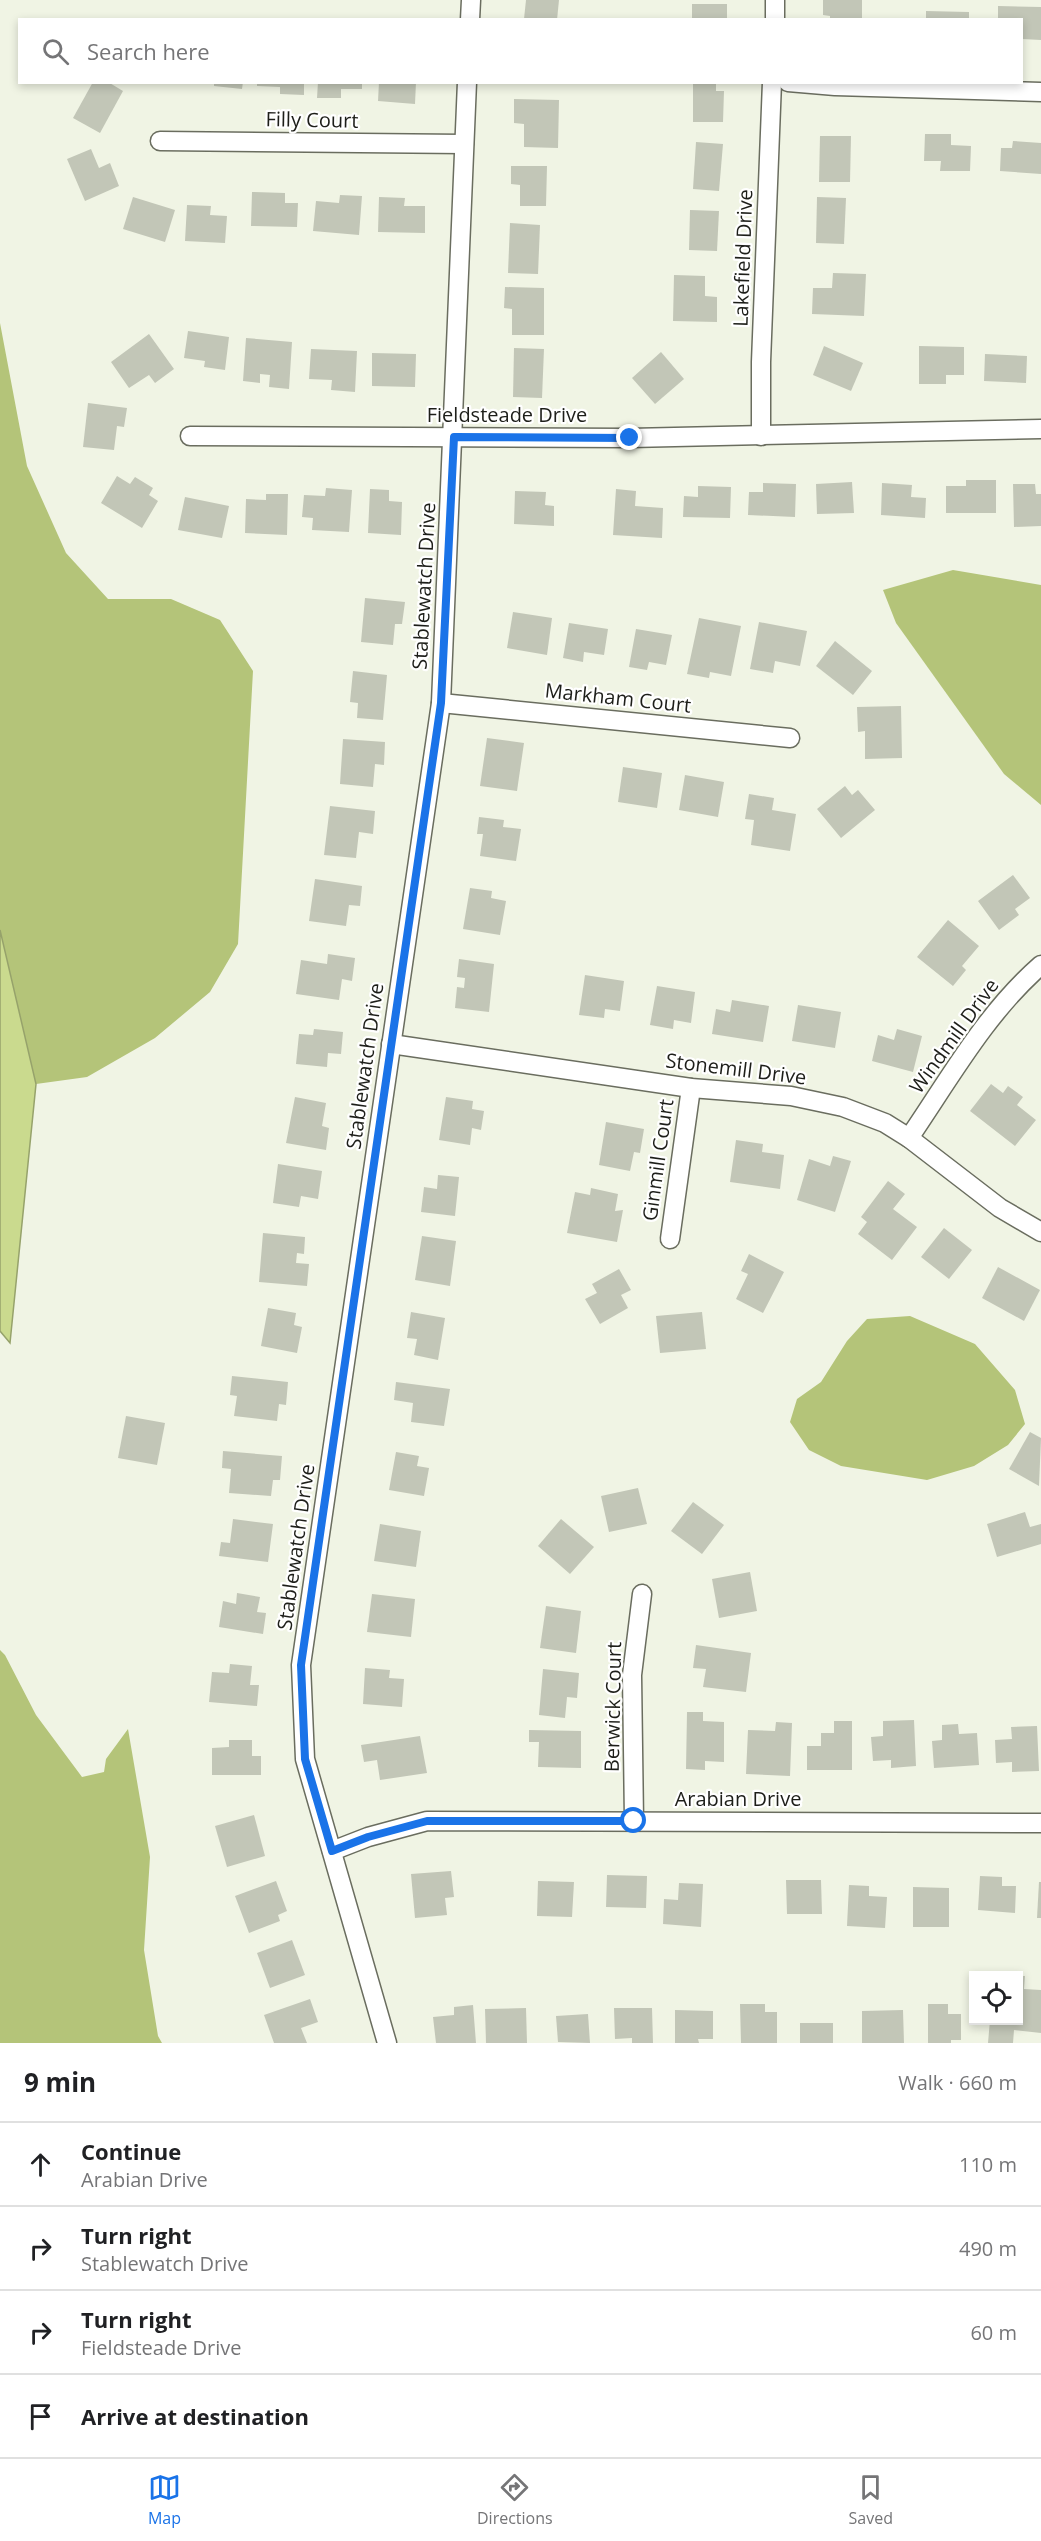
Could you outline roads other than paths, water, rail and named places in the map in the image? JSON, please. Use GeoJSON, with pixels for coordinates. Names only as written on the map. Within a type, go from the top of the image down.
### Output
{"type":"FeatureCollection","features":[{"type":"Feature","properties":{"kind":"street"},"geometry":{"type":"LineString","coordinates":[[470,18],[471,0]]}},
{"type":"Feature","properties":{"kind":"street"},"geometry":{"type":"LineString","coordinates":[[775,0],[775,18]]}},
{"type":"Feature","properties":{"kind":"street","name":"Stablewatch Drive"},"geometry":{"type":"LineString","coordinates":[[387,2043],[305,1759],[301,1665],[441,703],[454,437],[467,84]]}},
{"type":"Feature","properties":{"kind":"street","name":"Lakefield Drive"},"geometry":{"type":"LineString","coordinates":[[761,436],[761,362],[772,84]]}},
{"type":"Feature","properties":{"kind":"street"},"geometry":{"type":"LineString","coordinates":[[812,84],[1041,92]]}},
{"type":"Feature","properties":{"kind":"street","name":"Filly Court"},"geometry":{"type":"LineString","coordinates":[[160,141],[464,144]]}},
{"type":"Feature","properties":{"kind":"street","name":"Fieldsteade Drive"},"geometry":{"type":"LineString","coordinates":[[190,436],[761,436],[1041,429]]}},
{"type":"Feature","properties":{"kind":"street","name":"Markham Court"},"geometry":{"type":"LineString","coordinates":[[441,703],[790,738]]}},
{"type":"Feature","properties":{"kind":"street","name":"Windmill Drive"},"geometry":{"type":"LineString","coordinates":[[909,1138],[990,1019],[1019,985],[1041,965]]}},
{"type":"Feature","properties":{"kind":"street","name":"Stonemill Drive"},"geometry":{"type":"LineString","coordinates":[[391,1044],[691,1088],[792,1096],[843,1107],[885,1123],[909,1138],[1000,1208],[1041,1232]]}},
{"type":"Feature","properties":{"kind":"street","name":"Ginmill Court"},"geometry":{"type":"LineString","coordinates":[[670,1239],[691,1088]]}},
{"type":"Feature","properties":{"kind":"street","name":"Berwick Court"},"geometry":{"type":"LineString","coordinates":[[634,1821],[632,1675],[642,1594]]}},
{"type":"Feature","properties":{"kind":"street","name":"Arabian Drive"},"geometry":{"type":"LineString","coordinates":[[332,1851],[368,1837],[427,1821],[1041,1823]]}}]}
